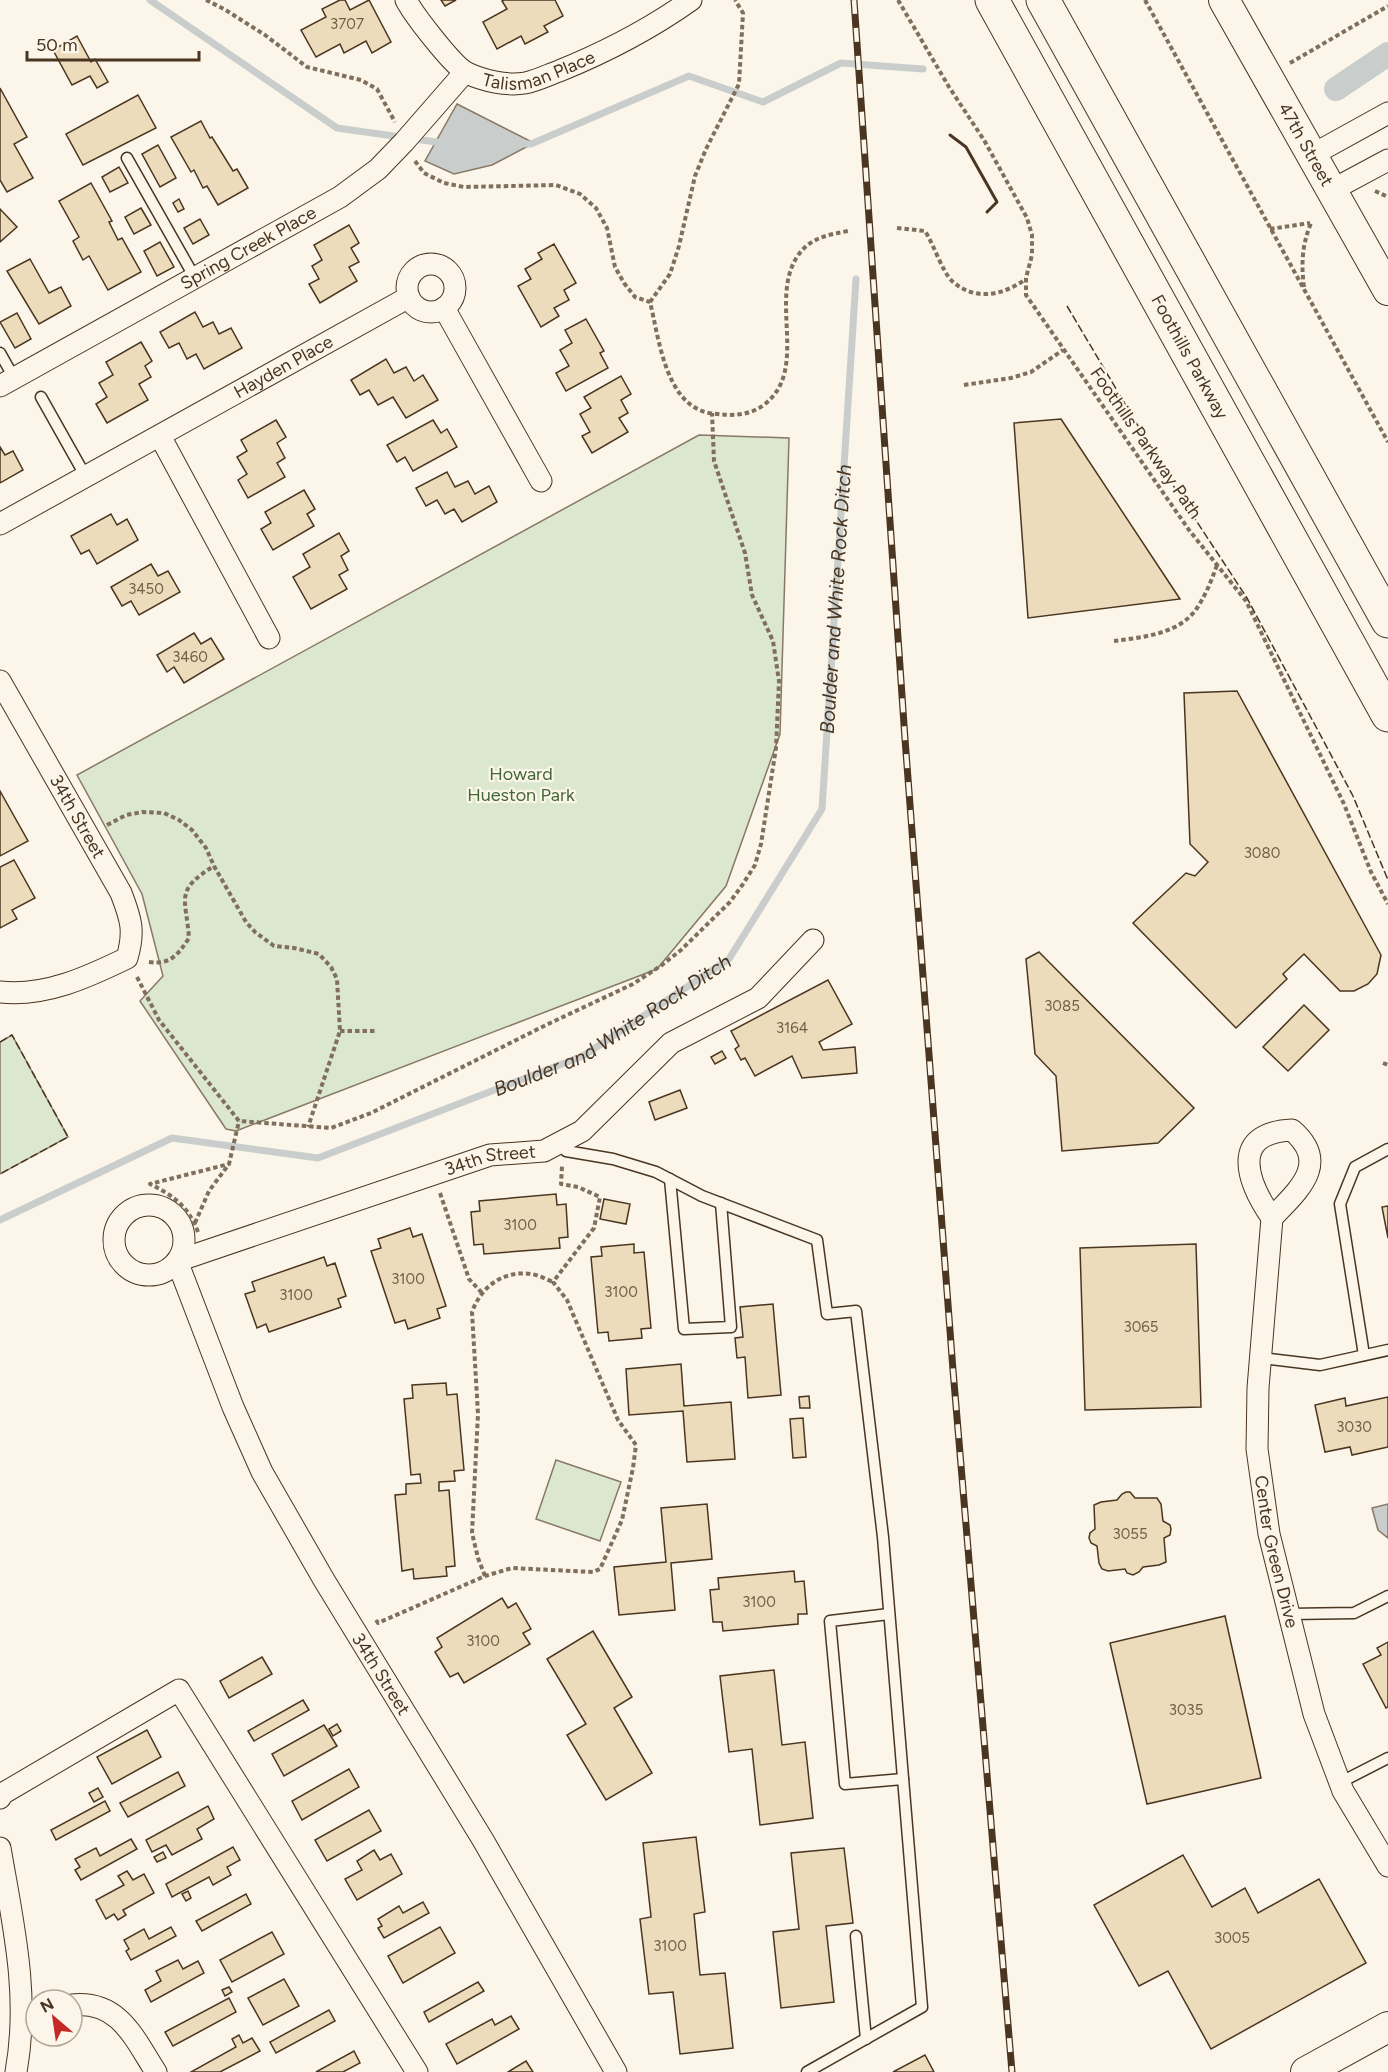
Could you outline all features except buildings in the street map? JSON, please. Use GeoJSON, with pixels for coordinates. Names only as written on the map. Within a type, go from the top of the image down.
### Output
{"type":"FeatureCollection","features":[{"type":"Feature","properties":{"kind":"highway","name":"Foothills Parkway"},"geometry":{"type":"LineString","coordinates":[[992,0],[1388,715]]}},
{"type":"Feature","properties":{"kind":"highway"},"geometry":{"type":"LineString","coordinates":[[1042,0],[1388,621]]}},
{"type":"Feature","properties":{"kind":"street","name":"Talisman Place"},"geometry":{"type":"LineString","coordinates":[[406,0],[427,31],[465,72],[494,81],[514,84],[528,83],[591,58],[663,20],[691,0]]}},
{"type":"Feature","properties":{"kind":"street","name":"47th Street"},"geometry":{"type":"LineString","coordinates":[[1224,0],[1388,290]]}},
{"type":"Feature","properties":{"kind":"street","name":"Spring Creek Place"},"geometry":{"type":"LineString","coordinates":[[7,382],[340,198],[378,169],[465,72]]}},
{"type":"Feature","properties":{"kind":"street"},"geometry":{"type":"LineString","coordinates":[[1312,155],[1388,113]]}},
{"type":"Feature","properties":{"kind":"street"},"geometry":{"type":"LineString","coordinates":[[1332,190],[1388,160]]}},
{"type":"Feature","properties":{"kind":"street"},"geometry":{"type":"LineString","coordinates":[[429,264],[436,265],[450,273],[455,288],[450,303],[444,308],[436,312],[421,310],[414,305],[408,297],[407,284],[415,270],[429,264]]}},
{"type":"Feature","properties":{"kind":"street","name":"Hayden Place"},"geometry":{"type":"LineString","coordinates":[[0,524],[408,297]]}},
{"type":"Feature","properties":{"kind":"street"},"geometry":{"type":"LineString","coordinates":[[444,308],[541,482]]}},
{"type":"Feature","properties":{"kind":"street"},"geometry":{"type":"LineString","coordinates":[[160,436],[269,638]]}},
{"type":"Feature","properties":{"kind":"street","name":"34th Street"},"geometry":{"type":"LineString","coordinates":[[0,681],[121,894],[131,919],[132,940],[127,958]]}},
{"type":"Feature","properties":{"kind":"street","name":"34th Street"},"geometry":{"type":"LineString","coordinates":[[616,2072],[483,1840],[324,1580],[262,1472],[233,1407],[177,1261],[490,1155],[544,1151],[563,1147],[671,1043],[758,998],[813,940]]}},
{"type":"Feature","properties":{"kind":"street"},"geometry":{"type":"LineString","coordinates":[[0,992],[44,990],[87,978],[127,958]]}},
{"type":"Feature","properties":{"kind":"street","name":"Center Green Drive"},"geometry":{"type":"LineString","coordinates":[[1272,1218],[1261,1358],[1257,1449],[1269,1534],[1314,1714],[1340,1783],[1388,1866]]}},
{"type":"Feature","properties":{"kind":"street"},"geometry":{"type":"LineString","coordinates":[[0,1798],[2,1794],[179,1690],[417,2072]]}},
{"type":"Feature","properties":{"kind":"street"},"geometry":{"type":"LineString","coordinates":[[0,1848],[22,1990],[21,2048],[16,2072]]}},
{"type":"Feature","properties":{"kind":"street"},"geometry":{"type":"LineString","coordinates":[[84,2004],[105,2009],[123,2021],[156,2072]]}},
{"type":"Feature","properties":{"kind":"street"},"geometry":{"type":"LineString","coordinates":[[1306,2072],[1341,2061],[1388,2027]]}},
{"type":"Feature","properties":{"kind":"street"},"geometry":{"type":"LineString","coordinates":[[21,2048],[24,2041]]}},
{"type":"Feature","properties":{"kind":"lane"},"geometry":{"type":"LineString","coordinates":[[127,158],[195,278]]}},
{"type":"Feature","properties":{"kind":"lane"},"geometry":{"type":"LineString","coordinates":[[0,353],[7,382]]}},
{"type":"Feature","properties":{"kind":"lane"},"geometry":{"type":"LineString","coordinates":[[41,397],[86,477]]}},
{"type":"Feature","properties":{"kind":"lane"},"geometry":{"type":"LineString","coordinates":[[563,1147],[656,1172],[721,1203],[817,1240],[827,1314],[856,1311],[883,1537],[922,2007],[807,2072]]}},
{"type":"Feature","properties":{"kind":"lane"},"geometry":{"type":"LineString","coordinates":[[1364,1355],[1340,1203],[1356,1167],[1388,1149]]}},
{"type":"Feature","properties":{"kind":"lane"},"geometry":{"type":"LineString","coordinates":[[670,1179],[684,1329],[731,1327],[721,1203]]}},
{"type":"Feature","properties":{"kind":"lane"},"geometry":{"type":"LineString","coordinates":[[1261,1358],[1320,1365],[1388,1350]]}},
{"type":"Feature","properties":{"kind":"lane"},"geometry":{"type":"LineString","coordinates":[[1288,1614],[1354,1613],[1388,1596]]}},
{"type":"Feature","properties":{"kind":"lane"},"geometry":{"type":"LineString","coordinates":[[889,1614],[830,1621],[845,1784],[903,1779]]}},
{"type":"Feature","properties":{"kind":"lane"},"geometry":{"type":"LineString","coordinates":[[1340,1783],[1388,1758]]}},
{"type":"Feature","properties":{"kind":"lane"},"geometry":{"type":"LineString","coordinates":[[856,1936],[866,2038]]}},
{"type":"Feature","properties":{"kind":"path"},"geometry":{"type":"LineString","coordinates":[[206,0],[265,35],[307,67],[361,80],[377,89]]}},
{"type":"Feature","properties":{"kind":"path"},"geometry":{"type":"LineString","coordinates":[[735,0],[743,13],[739,84],[695,176],[670,274],[650,302],[666,367],[674,387],[700,411],[730,417],[758,409],[774,397],[782,382],[786,362],[787,283],[796,258],[807,245],[819,237],[848,231]]}},
{"type":"Feature","properties":{"kind":"path","name":"Foothills Parkway Path"},"geometry":{"type":"LineString","coordinates":[[898,0],[949,87],[984,140],[1027,218],[1032,235],[1032,255],[1026,278],[1026,295],[1189,530],[1246,601],[1344,804],[1371,872],[1388,904]]}},
{"type":"Feature","properties":{"kind":"path"},"geometry":{"type":"LineString","coordinates":[[1145,0],[1388,442]]}},
{"type":"Feature","properties":{"kind":"path"},"geometry":{"type":"LineString","coordinates":[[1287,64],[1388,6]]}},
{"type":"Feature","properties":{"kind":"path"},"geometry":{"type":"LineString","coordinates":[[444,183],[464,187],[556,185],[580,194],[596,208],[607,228],[615,267],[624,283],[635,297],[650,302]]}},
{"type":"Feature","properties":{"kind":"path"},"geometry":{"type":"LineString","coordinates":[[1374,190],[1388,197]]}},
{"type":"Feature","properties":{"kind":"path"},"geometry":{"type":"LineString","coordinates":[[1270,229],[1311,223],[1302,253],[1304,290]]}},
{"type":"Feature","properties":{"kind":"path"},"geometry":{"type":"LineString","coordinates":[[897,228],[925,231],[952,281],[973,294],[989,295],[1014,288],[1026,278]]}},
{"type":"Feature","properties":{"kind":"path"},"geometry":{"type":"LineString","coordinates":[[964,385],[1011,378],[1031,372],[1063,350]]}},
{"type":"Feature","properties":{"kind":"path"},"geometry":{"type":"LineString","coordinates":[[127,958],[159,1020],[239,1121],[332,1128],[371,1113],[633,984],[663,965],[713,920],[730,902],[754,865],[761,844],[776,748],[779,681],[773,641],[752,595],[745,553],[714,461],[712,413]]}},
{"type":"Feature","properties":{"kind":"path"},"geometry":{"type":"LineString","coordinates":[[1114,641],[1153,636],[1167,631],[1184,620],[1198,607],[1218,565]]}},
{"type":"Feature","properties":{"kind":"path"},"geometry":{"type":"LineString","coordinates":[[87,834],[126,815],[142,812],[164,813],[179,820],[192,830],[206,848],[246,922],[255,932],[274,946],[309,951],[326,959],[337,979],[340,1031],[308,1127]]}},
{"type":"Feature","properties":{"kind":"path"},"geometry":{"type":"LineString","coordinates":[[127,958],[162,964],[176,955],[189,938],[184,905],[185,894],[190,884],[214,866]]}},
{"type":"Feature","properties":{"kind":"path"},"geometry":{"type":"LineString","coordinates":[[340,1031],[376,1031]]}},
{"type":"Feature","properties":{"kind":"path"},"geometry":{"type":"LineString","coordinates":[[195,1223],[209,1191],[229,1164],[239,1121]]}},
{"type":"Feature","properties":{"kind":"path"},"geometry":{"type":"LineString","coordinates":[[553,1282],[594,1228],[600,1198],[600,1195],[578,1187],[561,1184],[563,1147]]}},
{"type":"Feature","properties":{"kind":"path"},"geometry":{"type":"LineString","coordinates":[[177,1261],[198,1248],[200,1237],[195,1223],[171,1194],[150,1184],[229,1164]]}},
{"type":"Feature","properties":{"kind":"path"},"geometry":{"type":"LineString","coordinates":[[433,1174],[469,1279],[482,1293]]}},
{"type":"Feature","properties":{"kind":"path"},"geometry":{"type":"LineString","coordinates":[[371,1611],[378,1623],[485,1576],[512,1568],[593,1572],[600,1569],[621,1520],[636,1445],[618,1420],[567,1300],[553,1282],[530,1274],[515,1274],[491,1283],[482,1293],[472,1312],[478,1414],[472,1533],[485,1576]]}},
{"type":"Feature","properties":{"kind":"green space","name":"Howard Hueston Park"},"geometry":{"type":"Polygon","coordinates":[[[699,435],[789,438],[780,734],[726,886],[657,969],[236,1131],[226,1129],[140,1001],[163,976],[142,894],[77,775],[699,435]]]}},
{"type":"Feature","properties":{"kind":"green space"},"geometry":{"type":"Polygon","coordinates":[[[12,1035],[68,1137],[0,1174],[0,1042],[12,1035]]]}},
{"type":"Feature","properties":{"kind":"green space"},"geometry":{"type":"Polygon","coordinates":[[[556,1460],[621,1482],[600,1541],[536,1519],[556,1460]]]}},
{"type":"Feature","properties":{"kind":"shaded area"},"geometry":{"type":"Polygon","coordinates":[[[457,104],[534,143],[492,165],[454,174],[425,161],[457,104]]]}},
{"type":"Feature","properties":{"kind":"shaded area"},"geometry":{"type":"Polygon","coordinates":[[[1388,1504],[1388,1538],[1378,1530],[1372,1508],[1388,1504]]]}},
{"type":"Feature","properties":{"kind":"waterway"},"geometry":{"type":"LineString","coordinates":[[150,0],[337,128],[443,143]]}},
{"type":"Feature","properties":{"kind":"waterway","name":"Boulder and White Rock Ditch"},"geometry":{"type":"LineString","coordinates":[[1336,89],[1388,54]]}},
{"type":"Feature","properties":{"kind":"waterway"},"geometry":{"type":"LineString","coordinates":[[526,144],[531,144],[689,76],[763,102],[841,63],[923,69]]}},
{"type":"Feature","properties":{"kind":"waterway","name":"Boulder and White Rock Ditch"},"geometry":{"type":"LineString","coordinates":[[0,1220],[172,1138],[318,1158],[583,1056],[729,959],[822,809],[856,279]]}},
{"type":"Feature","properties":{"kind":"railway"},"geometry":{"type":"LineString","coordinates":[[854,0],[905,739],[953,1370],[1012,2072]]}},
{"type":"Feature","properties":{"kind":"fence"},"geometry":{"type":"LineString","coordinates":[[1067,306],[1176,490],[1247,598],[1353,796],[1388,880]]}},
{"type":"Feature","properties":{"kind":"fence"},"geometry":{"type":"LineString","coordinates":[[0,1042],[12,1035],[68,1137],[0,1174]]}},
{"type":"Feature","properties":{"kind":"wall"},"geometry":{"type":"LineString","coordinates":[[950,135],[966,147],[997,202],[987,212]]}}]}
